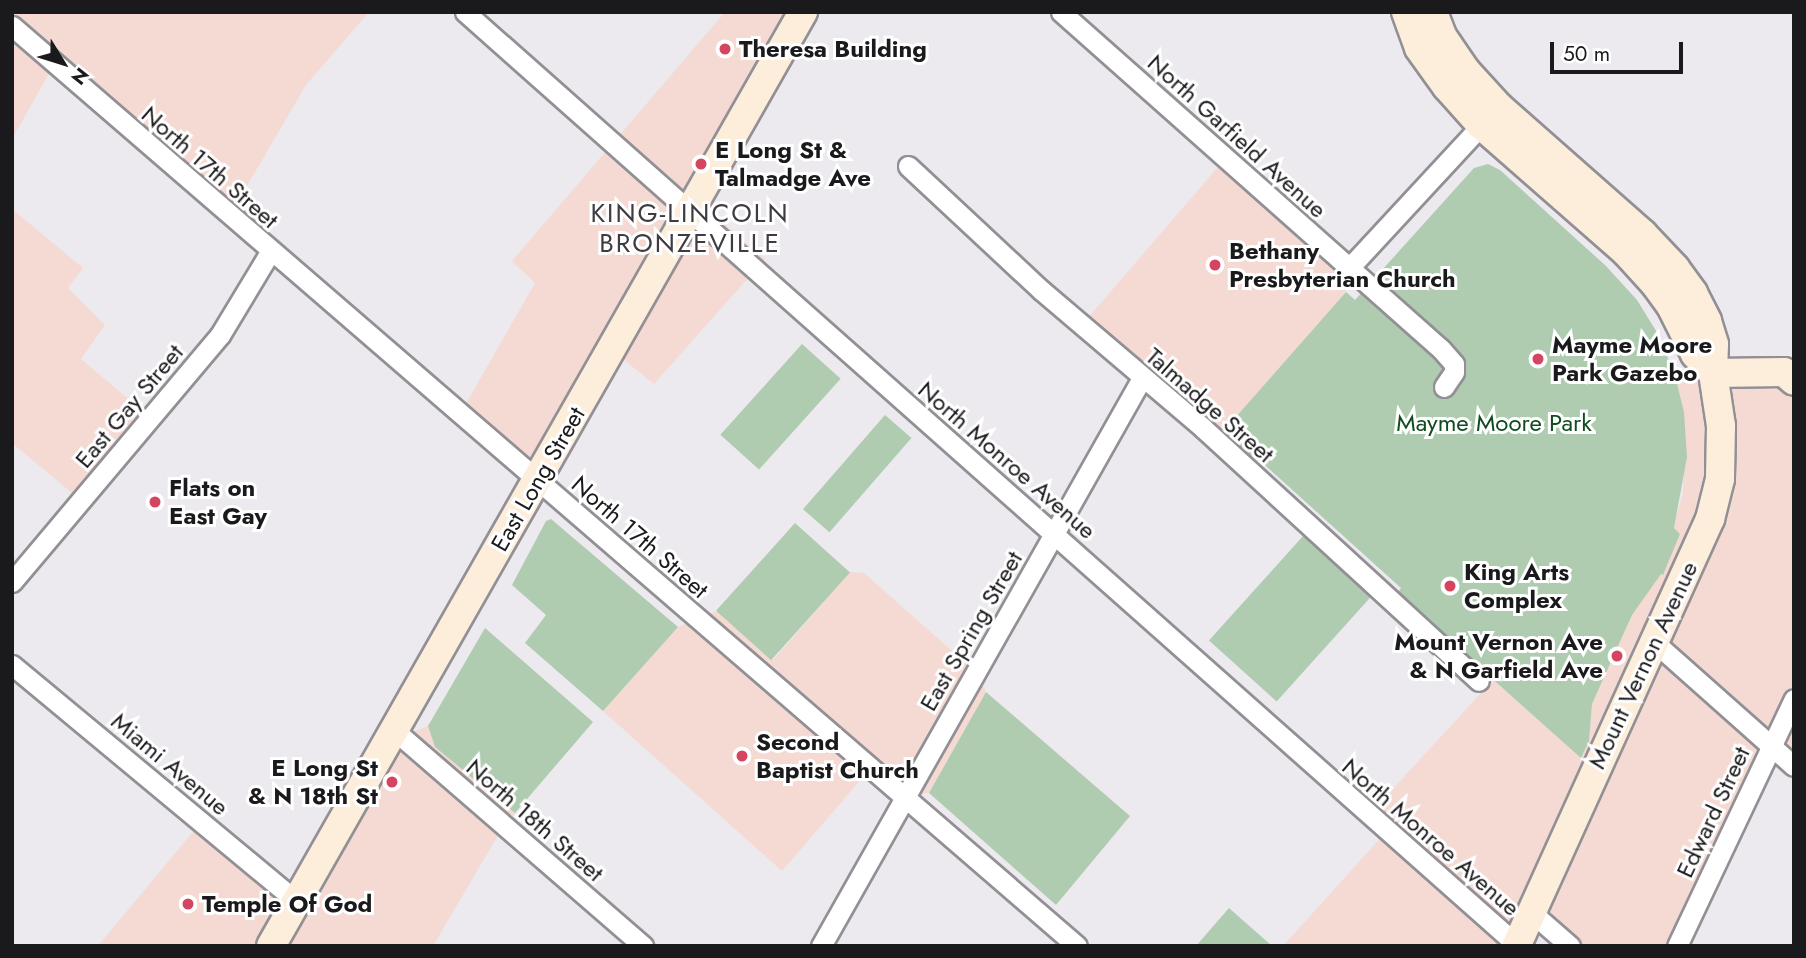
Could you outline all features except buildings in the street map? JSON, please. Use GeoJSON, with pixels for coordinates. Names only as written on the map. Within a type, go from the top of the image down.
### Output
{"type":"FeatureCollection","features":[{"type":"Feature","properties":{"kind":"street","name":"North Monroe Avenue"},"geometry":{"type":"LineString","coordinates":[[465,12],[1516,945]]}},
{"type":"Feature","properties":{"kind":"street","name":"East Long Street"},"geometry":{"type":"LineString","coordinates":[[271,946],[803,12]]}},
{"type":"Feature","properties":{"kind":"street","name":"North Garfield Avenue"},"geometry":{"type":"LineString","coordinates":[[1061,12],[1450,358],[1454,372],[1444,387]]}},
{"type":"Feature","properties":{"kind":"street"},"geometry":{"type":"LineString","coordinates":[[1406,12],[1419,48],[1447,87],[1490,116]]}},
{"type":"Feature","properties":{"kind":"street"},"geometry":{"type":"LineString","coordinates":[[1433,12],[1442,36],[1490,116]]}},
{"type":"Feature","properties":{"kind":"street","name":"North 17th Street"},"geometry":{"type":"LineString","coordinates":[[12,26],[1077,946]]}},
{"type":"Feature","properties":{"kind":"street"},"geometry":{"type":"LineString","coordinates":[[1349,268],[1490,116]]}},
{"type":"Feature","properties":{"kind":"street","name":"Mount Vernon Avenue"},"geometry":{"type":"LineString","coordinates":[[1490,116],[1643,234],[1675,268],[1707,321],[1714,344],[1713,373],[1722,452],[1716,499],[1710,519],[1516,945]]}},
{"type":"Feature","properties":{"kind":"street","name":"Talmadge Street"},"geometry":{"type":"LineString","coordinates":[[908,166],[1142,378],[1203,428],[1479,681]]}},
{"type":"Feature","properties":{"kind":"street","name":"East Gay Street"},"geometry":{"type":"LineString","coordinates":[[12,582],[220,335],[270,251]]}},
{"type":"Feature","properties":{"kind":"street"},"geometry":{"type":"LineString","coordinates":[[1713,373],[1790,370]]}},
{"type":"Feature","properties":{"kind":"street","name":"East Spring Street"},"geometry":{"type":"LineString","coordinates":[[821,946],[1142,378]]}},
{"type":"Feature","properties":{"kind":"street"},"geometry":{"type":"LineString","coordinates":[[1653,641],[1794,765]]}},
{"type":"Feature","properties":{"kind":"street","name":"Miami Avenue"},"geometry":{"type":"LineString","coordinates":[[12,665],[296,901]]}},
{"type":"Feature","properties":{"kind":"street","name":"Edward Street"},"geometry":{"type":"LineString","coordinates":[[1677,946],[1794,699]]}},
{"type":"Feature","properties":{"kind":"street","name":"North 18th Street"},"geometry":{"type":"LineString","coordinates":[[394,730],[643,946]]}},
{"type":"Feature","properties":{"kind":"street","name":"North Monroe Avenue"},"geometry":{"type":"LineString","coordinates":[[1531,912],[1570,946]]}},
{"type":"Feature","properties":{"kind":"shaded area"},"geometry":{"type":"Polygon","coordinates":[[[12,12],[369,12],[306,85],[231,213],[207,209],[134,145],[140,130],[55,63],[12,139],[12,12]]]}},
{"type":"Feature","properties":{"kind":"shaded area"},"geometry":{"type":"Polygon","coordinates":[[[725,12],[815,12],[707,209],[765,259],[654,384],[613,351],[541,483],[460,414],[535,283],[512,261],[725,12]]]}},
{"type":"Feature","properties":{"kind":"shaded area"},"geometry":{"type":"Polygon","coordinates":[[[1225,159],[1336,256],[1346,292],[1220,435],[1081,326],[1225,159]]]}},
{"type":"Feature","properties":{"kind":"shaded area"},"geometry":{"type":"Polygon","coordinates":[[[12,209],[83,268],[68,288],[105,325],[81,359],[153,420],[84,503],[12,443],[12,209]]]}},
{"type":"Feature","properties":{"kind":"shaded area"},"geometry":{"type":"Polygon","coordinates":[[[1794,362],[1794,771],[1772,752],[1679,946],[1558,946],[1529,921],[1517,946],[1283,946],[1385,833],[1367,817],[1493,680],[1581,757],[1589,741],[1592,704],[1632,615],[1661,573],[1683,493],[1684,412],[1675,375],[1786,376],[1794,362]]]}},
{"type":"Feature","properties":{"kind":"shaded area"},"geometry":{"type":"Polygon","coordinates":[[[850,572],[864,573],[977,673],[986,692],[929,793],[902,796],[870,769],[782,871],[603,711],[678,627],[717,611],[773,660],[850,572]]]}},
{"type":"Feature","properties":{"kind":"shaded area"},"geometry":{"type":"Polygon","coordinates":[[[428,726],[435,747],[515,813],[500,832],[433,946],[98,946],[202,821],[299,904],[398,738],[428,726]]]}},
{"type":"Feature","properties":{"kind":"green space","name":"Mayme Moore Park"},"geometry":{"type":"Polygon","coordinates":[[[1488,164],[1500,170],[1606,266],[1637,300],[1658,334],[1675,375],[1684,412],[1687,457],[1674,528],[1680,534],[1663,575],[1661,574],[1632,615],[1592,704],[1589,741],[1581,758],[1397,594],[1401,588],[1257,458],[1252,463],[1220,435],[1346,292],[1355,300],[1474,168],[1488,164]]]}},
{"type":"Feature","properties":{"kind":"green space"},"geometry":{"type":"Polygon","coordinates":[[[802,344],[841,379],[759,469],[720,435],[802,344]]]}},
{"type":"Feature","properties":{"kind":"green space"},"geometry":{"type":"Polygon","coordinates":[[[885,415],[911,438],[829,532],[803,509],[885,415]]]}},
{"type":"Feature","properties":{"kind":"green space"},"geometry":{"type":"Polygon","coordinates":[[[551,519],[678,627],[603,711],[525,643],[546,615],[512,585],[546,521],[551,519]]]}},
{"type":"Feature","properties":{"kind":"green space"},"geometry":{"type":"Polygon","coordinates":[[[795,523],[850,573],[771,660],[716,611],[795,523]]]}},
{"type":"Feature","properties":{"kind":"green space"},"geometry":{"type":"Polygon","coordinates":[[[1304,535],[1372,596],[1277,701],[1209,641],[1304,535]]]}},
{"type":"Feature","properties":{"kind":"green space"},"geometry":{"type":"Polygon","coordinates":[[[485,628],[593,722],[515,813],[435,747],[428,726],[485,628]]]}},
{"type":"Feature","properties":{"kind":"green space"},"geometry":{"type":"Polygon","coordinates":[[[986,692],[1130,816],[1056,905],[929,793],[986,692]]]}},
{"type":"Feature","properties":{"kind":"green space"},"geometry":{"type":"Polygon","coordinates":[[[1229,908],[1272,946],[1196,946],[1229,908]]]}},
{"type":"Feature","properties":{"kind":"place","name":"Theresa Building"},"geometry":{"type":"Point","coordinates":[725,49]}},
{"type":"Feature","properties":{"kind":"place","name":"E Long St & Talmadge Ave"},"geometry":{"type":"Point","coordinates":[701,164]}},
{"type":"Feature","properties":{"kind":"place","name":"Bethany Presbyterian Church"},"geometry":{"type":"Point","coordinates":[1215,265]}},
{"type":"Feature","properties":{"kind":"place","name":"Mayme Moore Park Gazebo"},"geometry":{"type":"Point","coordinates":[1538,359]}},
{"type":"Feature","properties":{"kind":"place","name":"Flats on East Gay"},"geometry":{"type":"Point","coordinates":[155,502]}},
{"type":"Feature","properties":{"kind":"place","name":"King Arts Complex"},"geometry":{"type":"Point","coordinates":[1450,586]}},
{"type":"Feature","properties":{"kind":"place","name":"Mount Vernon Ave & N Garfield Ave"},"geometry":{"type":"Point","coordinates":[1617,656]}},
{"type":"Feature","properties":{"kind":"place","name":"Second Baptist Church"},"geometry":{"type":"Point","coordinates":[742,756]}},
{"type":"Feature","properties":{"kind":"place","name":"E Long St & N 18th St"},"geometry":{"type":"Point","coordinates":[392,782]}},
{"type":"Feature","properties":{"kind":"place","name":"Temple Of God"},"geometry":{"type":"Point","coordinates":[188,904]}},
{"type":"Feature","properties":{"kind":"district","name":"KING-LINCOLN BRONZEVILLE"},"geometry":{"type":"Point","coordinates":[690,229]}}]}
